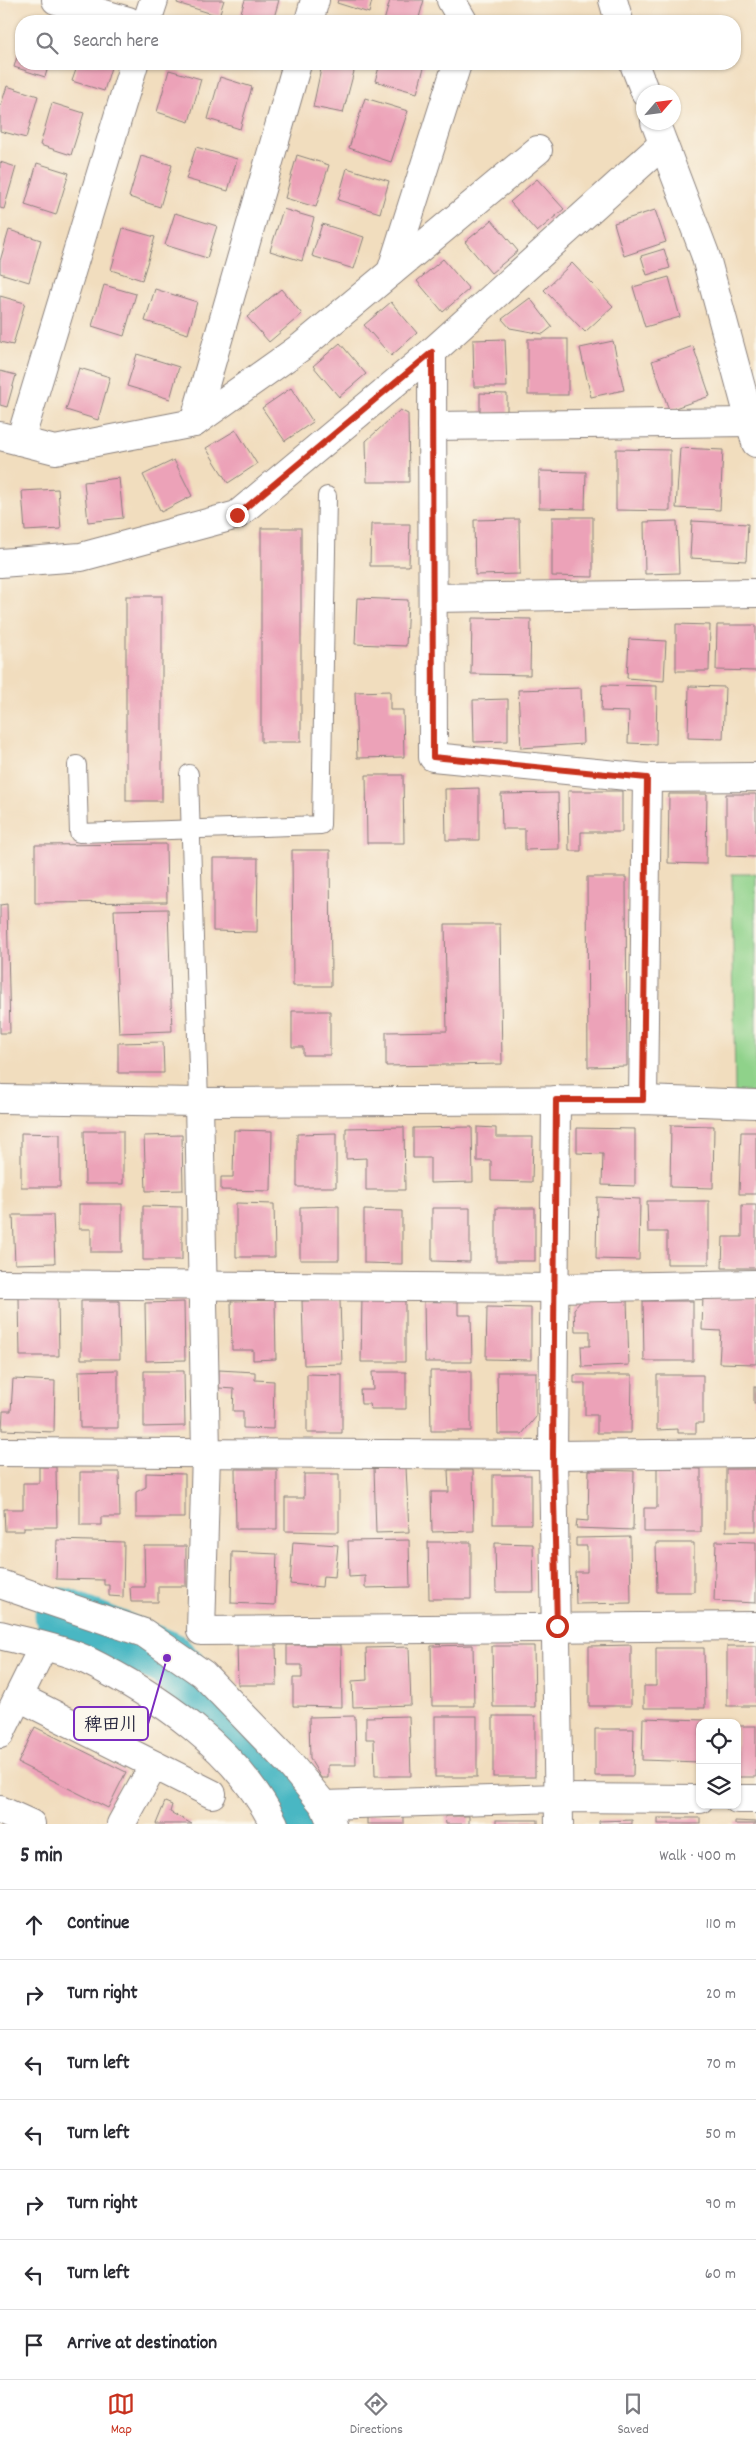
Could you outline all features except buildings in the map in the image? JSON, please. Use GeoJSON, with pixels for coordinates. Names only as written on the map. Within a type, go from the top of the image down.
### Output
{"type":"FeatureCollection","features":[{"type":"Feature","properties":{"kind":"street"},"geometry":{"type":"LineString","coordinates":[[56,0],[107,15]]}},
{"type":"Feature","properties":{"kind":"street"},"geometry":{"type":"LineString","coordinates":[[149,15],[154,0]]}},
{"type":"Feature","properties":{"kind":"street"},"geometry":{"type":"LineString","coordinates":[[311,15],[315,0]]}},
{"type":"Feature","properties":{"kind":"street"},"geometry":{"type":"LineString","coordinates":[[451,0],[460,15]]}},
{"type":"Feature","properties":{"kind":"street"},"geometry":{"type":"LineString","coordinates":[[613,0],[617,15]]}},
{"type":"Feature","properties":{"kind":"street"},"geometry":{"type":"LineString","coordinates":[[132,70],[10,438],[55,450],[194,423],[301,346],[538,150]]}},
{"type":"Feature","properties":{"kind":"street"},"geometry":{"type":"LineString","coordinates":[[194,423],[290,70]]}},
{"type":"Feature","properties":{"kind":"street"},"geometry":{"type":"LineString","coordinates":[[391,272],[455,70]]}},
{"type":"Feature","properties":{"kind":"street"},"geometry":{"type":"LineString","coordinates":[[636,70],[642,85]]}},
{"type":"Feature","properties":{"kind":"street"},"geometry":{"type":"LineString","coordinates":[[0,563],[81,557],[237,515],[432,352],[659,133],[705,254],[753,432],[432,426]]}},
{"type":"Feature","properties":{"kind":"street"},"geometry":{"type":"LineString","coordinates":[[432,352],[433,757],[647,778],[756,777]]}},
{"type":"Feature","properties":{"kind":"street"},"geometry":{"type":"LineString","coordinates":[[433,598],[756,593]]}},
{"type":"Feature","properties":{"kind":"street"},"geometry":{"type":"LineString","coordinates":[[643,1100],[647,778]]}},
{"type":"Feature","properties":{"kind":"street"},"geometry":{"type":"LineString","coordinates":[[0,1099],[199,1102],[643,1100],[756,1104]]}},
{"type":"Feature","properties":{"kind":"street"},"geometry":{"type":"LineString","coordinates":[[556,1100],[553,1455],[557,1626],[558,1811]]}},
{"type":"Feature","properties":{"kind":"street"},"geometry":{"type":"LineString","coordinates":[[199,1102],[206,1453],[201,1631],[203,1674]]}},
{"type":"Feature","properties":{"kind":"street"},"geometry":{"type":"LineString","coordinates":[[0,1284],[555,1288],[756,1284]]}},
{"type":"Feature","properties":{"kind":"street"},"geometry":{"type":"LineString","coordinates":[[0,1452],[553,1455],[756,1453]]}},
{"type":"Feature","properties":{"kind":"street"},"geometry":{"type":"LineString","coordinates":[[0,1584],[144,1633],[203,1674],[290,1763],[328,1815],[558,1811],[696,1799]]}},
{"type":"Feature","properties":{"kind":"street"},"geometry":{"type":"LineString","coordinates":[[201,1631],[557,1626],[756,1626]]}},
{"type":"Feature","properties":{"kind":"street"},"geometry":{"type":"LineString","coordinates":[[0,1635],[83,1659],[157,1701],[203,1733],[262,1800],[274,1824]]}},
{"type":"Feature","properties":{"kind":"street"},"geometry":{"type":"LineString","coordinates":[[0,1734],[43,1647]]}},
{"type":"Feature","properties":{"kind":"street"},"geometry":{"type":"LineString","coordinates":[[19,1697],[212,1794]]}},
{"type":"Feature","properties":{"kind":"street"},"geometry":{"type":"LineString","coordinates":[[122,1824],[154,1765]]}},
{"type":"Feature","properties":{"kind":"street"},"geometry":{"type":"LineString","coordinates":[[741,1799],[756,1799]]}},
{"type":"Feature","properties":{"kind":"street"},"geometry":{"type":"LineString","coordinates":[[0,1810],[31,1824]]}},
{"type":"Feature","properties":{"kind":"lane"},"geometry":{"type":"LineString","coordinates":[[77,765],[79,833],[321,825],[327,496]]}},
{"type":"Feature","properties":{"kind":"lane"},"geometry":{"type":"LineString","coordinates":[[189,774],[199,1102]]}},
{"type":"Feature","properties":{"kind":"green space"},"geometry":{"type":"Polygon","coordinates":[[[732,874],[756,874],[756,1093],[735,1093],[732,874]]]}},
{"type":"Feature","properties":{"kind":"waterway"},"geometry":{"type":"LineString","coordinates":[[62,1615],[167,1658],[252,1744],[285,1788],[304,1824]]}},
{"type":"Feature","properties":{"kind":"place","name":"稗田川"},"geometry":{"type":"Point","coordinates":[167,1658]}},
{"type":"Feature","properties":{"kind":"route"},"geometry":{"type":"LineString","coordinates":[[237,515],[432,352],[433,757],[647,778],[643,1100],[556,1100],[553,1455],[557,1626]]}}]}
